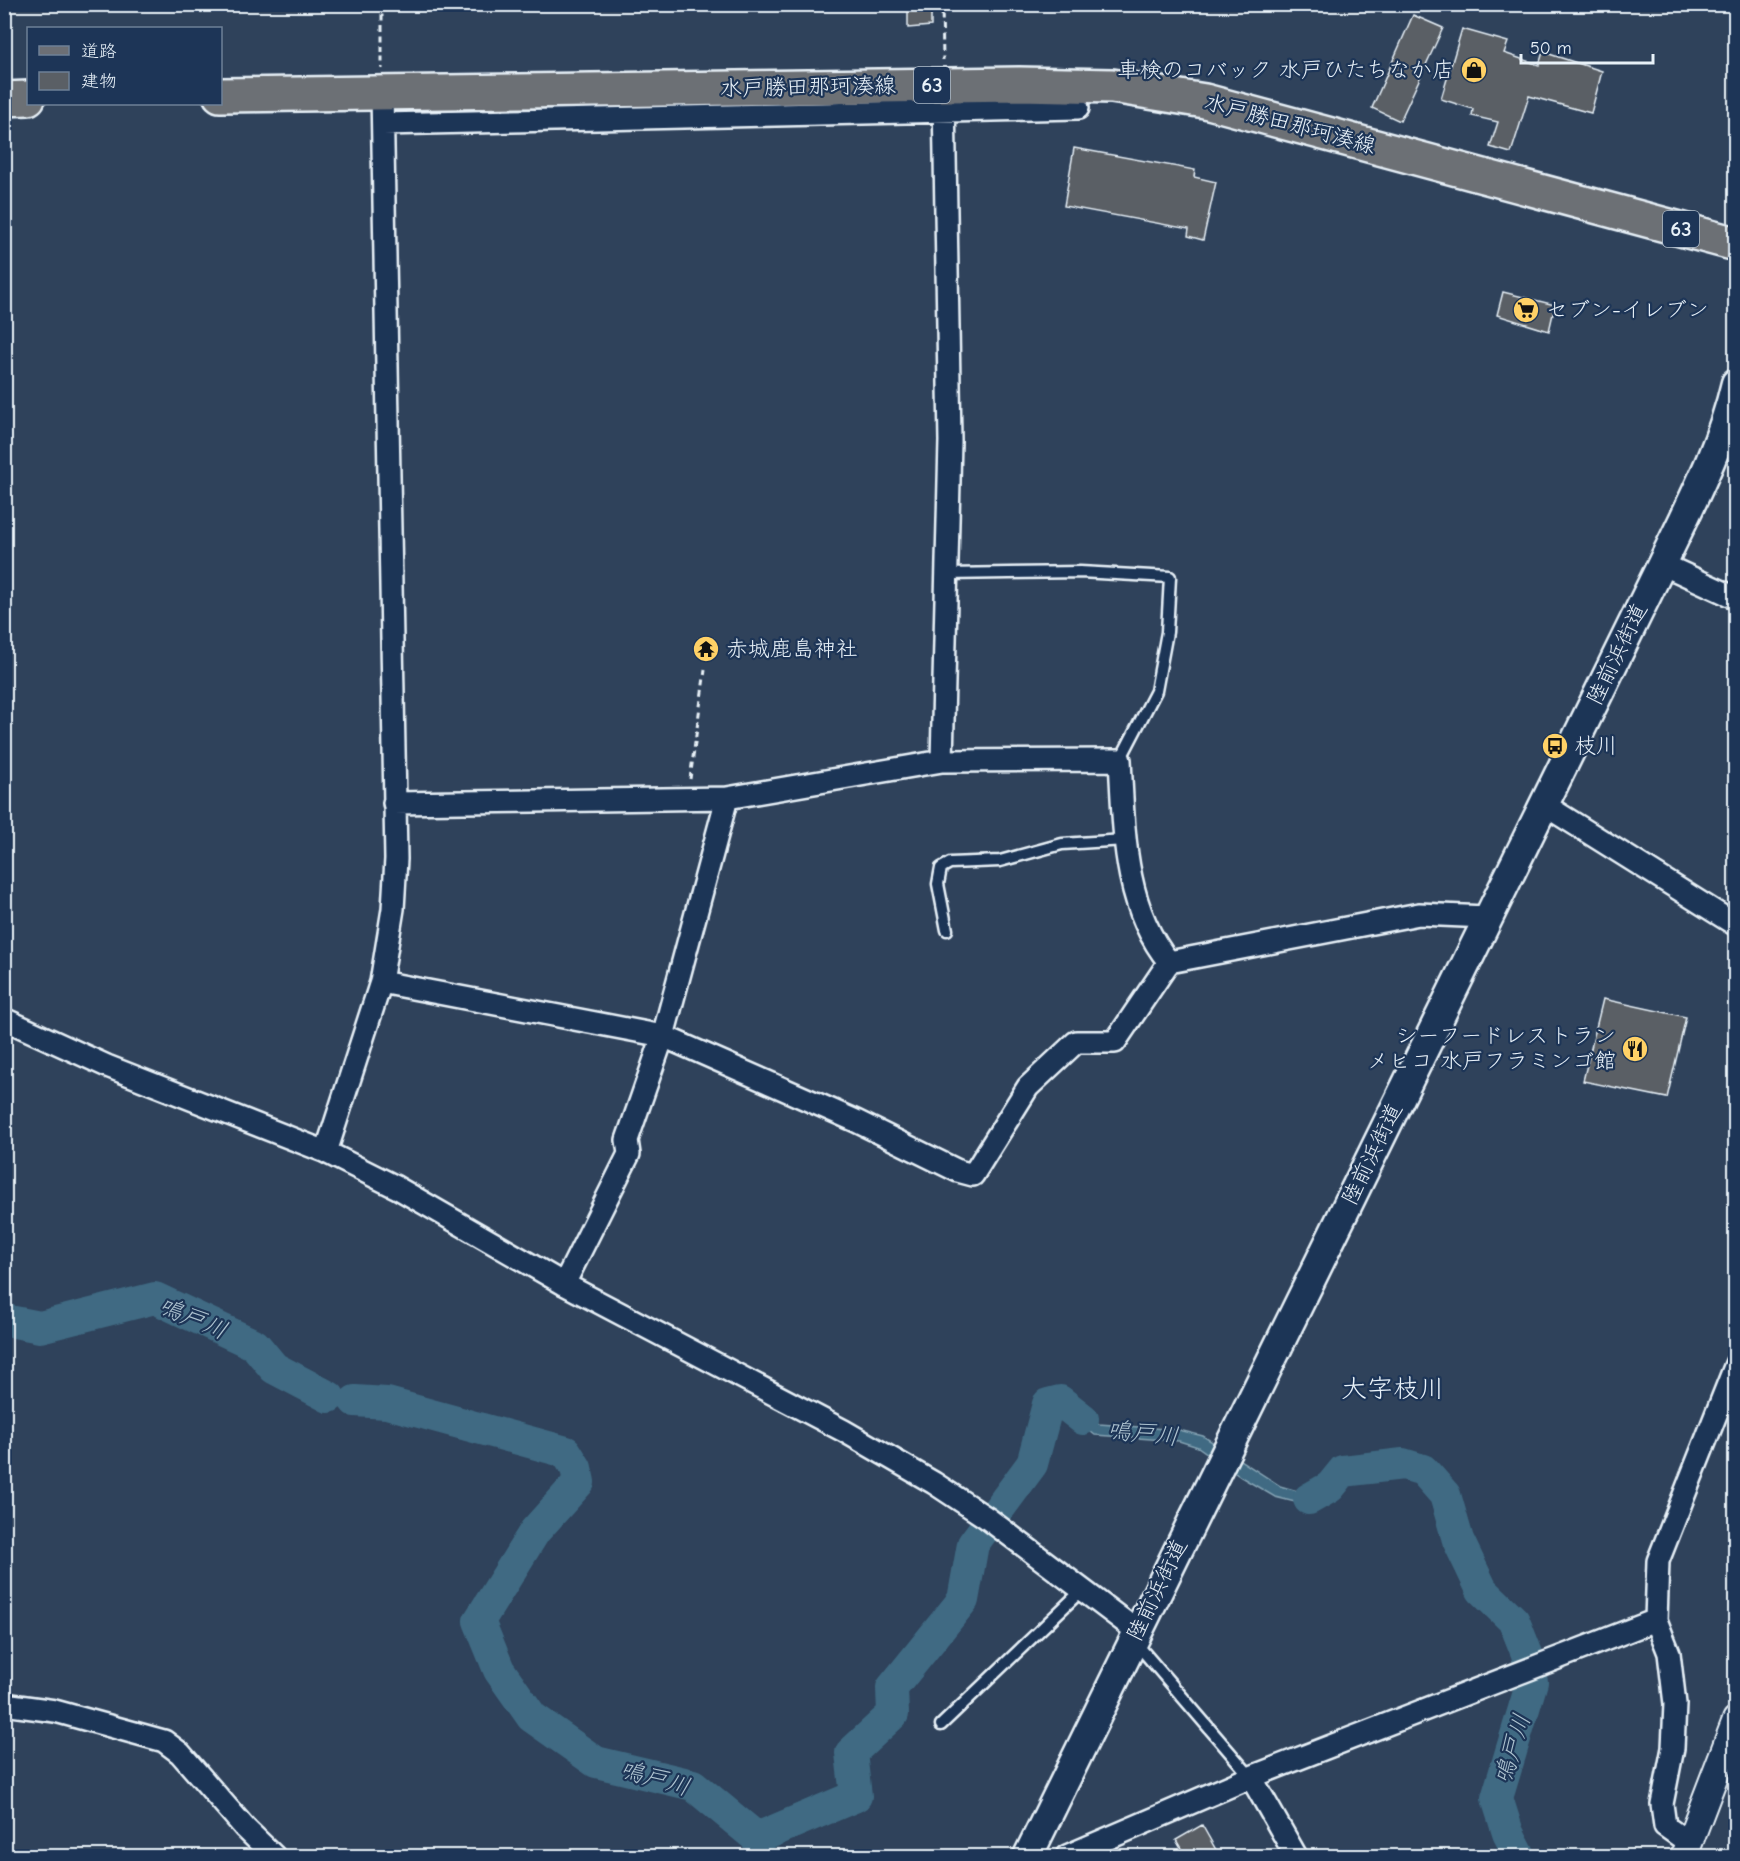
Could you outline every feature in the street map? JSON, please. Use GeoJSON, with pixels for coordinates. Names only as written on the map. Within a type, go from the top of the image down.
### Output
{"type":"FeatureCollection","features":[{"type":"Feature","properties":{"kind":"main road","name":"水戸勝田那珂湊線"},"geometry":{"type":"LineString","coordinates":[[222,95],[383,108],[944,99],[1112,86],[1205,101],[1736,243]]}},
{"type":"Feature","properties":{"kind":"main road"},"geometry":{"type":"LineString","coordinates":[[4,99],[27,98]]}},
{"type":"Feature","properties":{"kind":"main road","name":"陸前浜街道"},"geometry":{"type":"LineString","coordinates":[[1028,1857],[1486,917],[1713,458],[1729,413],[1736,383]]}},
{"type":"Feature","properties":{"kind":"street"},"geometry":{"type":"LineString","coordinates":[[942,761],[950,441],[944,99],[1078,108]]}},
{"type":"Feature","properties":{"kind":"street"},"geometry":{"type":"LineString","coordinates":[[326,1152],[381,982],[393,909],[396,860],[383,108]]}},
{"type":"Feature","properties":{"kind":"street"},"geometry":{"type":"LineString","coordinates":[[1662,564],[1736,598]]}},
{"type":"Feature","properties":{"kind":"street"},"geometry":{"type":"LineString","coordinates":[[394,803],[727,798],[942,761],[1120,760],[1125,840],[1139,910],[1153,942],[1169,962]]}},
{"type":"Feature","properties":{"kind":"street"},"geometry":{"type":"LineString","coordinates":[[564,1284],[629,1154],[627,1140],[663,1036],[727,798]]}},
{"type":"Feature","properties":{"kind":"street"},"geometry":{"type":"LineString","coordinates":[[1543,804],[1736,925]]}},
{"type":"Feature","properties":{"kind":"street"},"geometry":{"type":"LineString","coordinates":[[381,982],[663,1036],[856,1121],[958,1171],[972,1175],[1028,1087],[1076,1042],[1115,1042],[1169,962],[1419,914],[1486,917]]}},
{"type":"Feature","properties":{"kind":"street"},"geometry":{"type":"LineString","coordinates":[[4,1018],[107,1066],[326,1152],[396,1187],[564,1284],[843,1431],[934,1483],[992,1522],[1082,1590],[1135,1635]]}},
{"type":"Feature","properties":{"kind":"street"},"geometry":{"type":"LineString","coordinates":[[1736,1364],[1658,1561],[1656,1620],[1669,1653],[1675,1704],[1673,1748],[1662,1804],[1665,1826],[1686,1850],[1736,1720]]}},
{"type":"Feature","properties":{"kind":"street"},"geometry":{"type":"LineString","coordinates":[[1066,1857],[1251,1778],[1656,1620]]}},
{"type":"Feature","properties":{"kind":"street"},"geometry":{"type":"LineString","coordinates":[[4,1704],[55,1710],[164,1741],[180,1753],[244,1828],[274,1857]]}},
{"type":"Feature","properties":{"kind":"street"},"geometry":{"type":"LineString","coordinates":[[1251,1778],[1296,1857]]}},
{"type":"Feature","properties":{"kind":"lane"},"geometry":{"type":"LineString","coordinates":[[946,574],[1080,572],[1170,577],[1167,632],[1156,691],[1120,760]]}},
{"type":"Feature","properties":{"kind":"lane"},"geometry":{"type":"LineString","coordinates":[[947,930],[938,884],[941,868],[950,863],[1000,861],[1062,844],[1125,840]]}},
{"type":"Feature","properties":{"kind":"lane"},"geometry":{"type":"LineString","coordinates":[[941,1725],[1082,1590]]}},
{"type":"Feature","properties":{"kind":"lane"},"geometry":{"type":"LineString","coordinates":[[1135,1635],[1251,1778]]}},
{"type":"Feature","properties":{"kind":"path"},"geometry":{"type":"LineString","coordinates":[[382,4],[383,108]]}},
{"type":"Feature","properties":{"kind":"path"},"geometry":{"type":"LineString","coordinates":[[942,4],[944,99]]}},
{"type":"Feature","properties":{"kind":"path"},"geometry":{"type":"LineString","coordinates":[[688,799],[705,670]]}},
{"type":"Feature","properties":{"kind":"water"},"geometry":{"type":"Polygon","coordinates":[[[1060,1395],[1099,1424],[1179,1430],[1203,1436],[1280,1486],[1308,1494],[1327,1483],[1339,1467],[1345,1476],[1333,1491],[1307,1505],[1275,1497],[1198,1447],[1179,1441],[1095,1435],[1059,1407],[1051,1408],[1044,1400],[1060,1395]]]}},
{"type":"Feature","properties":{"kind":"building"},"geometry":{"type":"Polygon","coordinates":[[[908,4],[931,4],[931,26],[908,28],[908,4]]]}},
{"type":"Feature","properties":{"kind":"building"},"geometry":{"type":"Polygon","coordinates":[[[1413,15],[1443,28],[1400,121],[1372,108],[1413,15]]]}},
{"type":"Feature","properties":{"kind":"building"},"geometry":{"type":"Polygon","coordinates":[[[1462,29],[1508,42],[1504,53],[1539,65],[1543,52],[1602,71],[1591,113],[1529,96],[1511,153],[1490,147],[1498,122],[1472,116],[1473,109],[1441,99],[1462,29]]]}},
{"type":"Feature","properties":{"kind":"building"},"geometry":{"type":"Polygon","coordinates":[[[1074,148],[1195,170],[1194,177],[1216,182],[1203,240],[1188,236],[1189,229],[1064,206],[1074,148]]]}},
{"type":"Feature","properties":{"kind":"building","name":"セブン-イレブン"},"geometry":{"type":"Polygon","coordinates":[[[1503,292],[1555,305],[1549,331],[1497,315],[1503,292]]]}},
{"type":"Feature","properties":{"kind":"building","name":"シーフードレストラン メヒコ 水戸フラミンゴ館"},"geometry":{"type":"Polygon","coordinates":[[[1603,999],[1686,1017],[1667,1098],[1583,1081],[1603,999]]]}},
{"type":"Feature","properties":{"kind":"building"},"geometry":{"type":"Polygon","coordinates":[[[1202,1825],[1220,1857],[1186,1857],[1176,1840],[1202,1825]]]}},
{"type":"Feature","properties":{"kind":"waterway","name":"鳴戸川"},"geometry":{"type":"LineString","coordinates":[[4,1320],[40,1327],[155,1298],[255,1345],[274,1368],[329,1397]]}},
{"type":"Feature","properties":{"kind":"waterway","name":"鳴戸川"},"geometry":{"type":"LineString","coordinates":[[355,1401],[387,1403],[566,1452],[576,1468],[579,1482],[535,1531],[479,1621],[499,1670],[532,1717],[596,1762],[693,1785],[757,1838],[856,1796],[851,1753],[893,1714],[892,1688],[963,1600],[973,1544],[1032,1464],[1048,1404],[1060,1401],[1083,1419]]}},
{"type":"Feature","properties":{"kind":"waterway","name":"鳴戸川"},"geometry":{"type":"LineString","coordinates":[[1309,1499],[1330,1487],[1343,1471],[1403,1464],[1423,1470],[1445,1495],[1458,1540],[1482,1590],[1514,1621],[1527,1654],[1532,1682],[1497,1798],[1508,1833],[1520,1856]]}},
{"type":"Feature","properties":{"kind":"place","name":"車検のコバック 水戸ひたちなか店"},"geometry":{"type":"Point","coordinates":[1474,70]}},
{"type":"Feature","properties":{"kind":"place","name":"セブン-イレブン"},"geometry":{"type":"Point","coordinates":[1526,310]}},
{"type":"Feature","properties":{"kind":"place","name":"赤城鹿島神社"},"geometry":{"type":"Point","coordinates":[706,649]}},
{"type":"Feature","properties":{"kind":"place","name":"枝川"},"geometry":{"type":"Point","coordinates":[1555,746]}},
{"type":"Feature","properties":{"kind":"place","name":"シーフードレストラン メヒコ 水戸フラミンゴ館"},"geometry":{"type":"Point","coordinates":[1635,1049]}},
{"type":"Feature","properties":{"kind":"district","name":"大字枝川"},"geometry":{"type":"Point","coordinates":[1393,1389]}}]}
